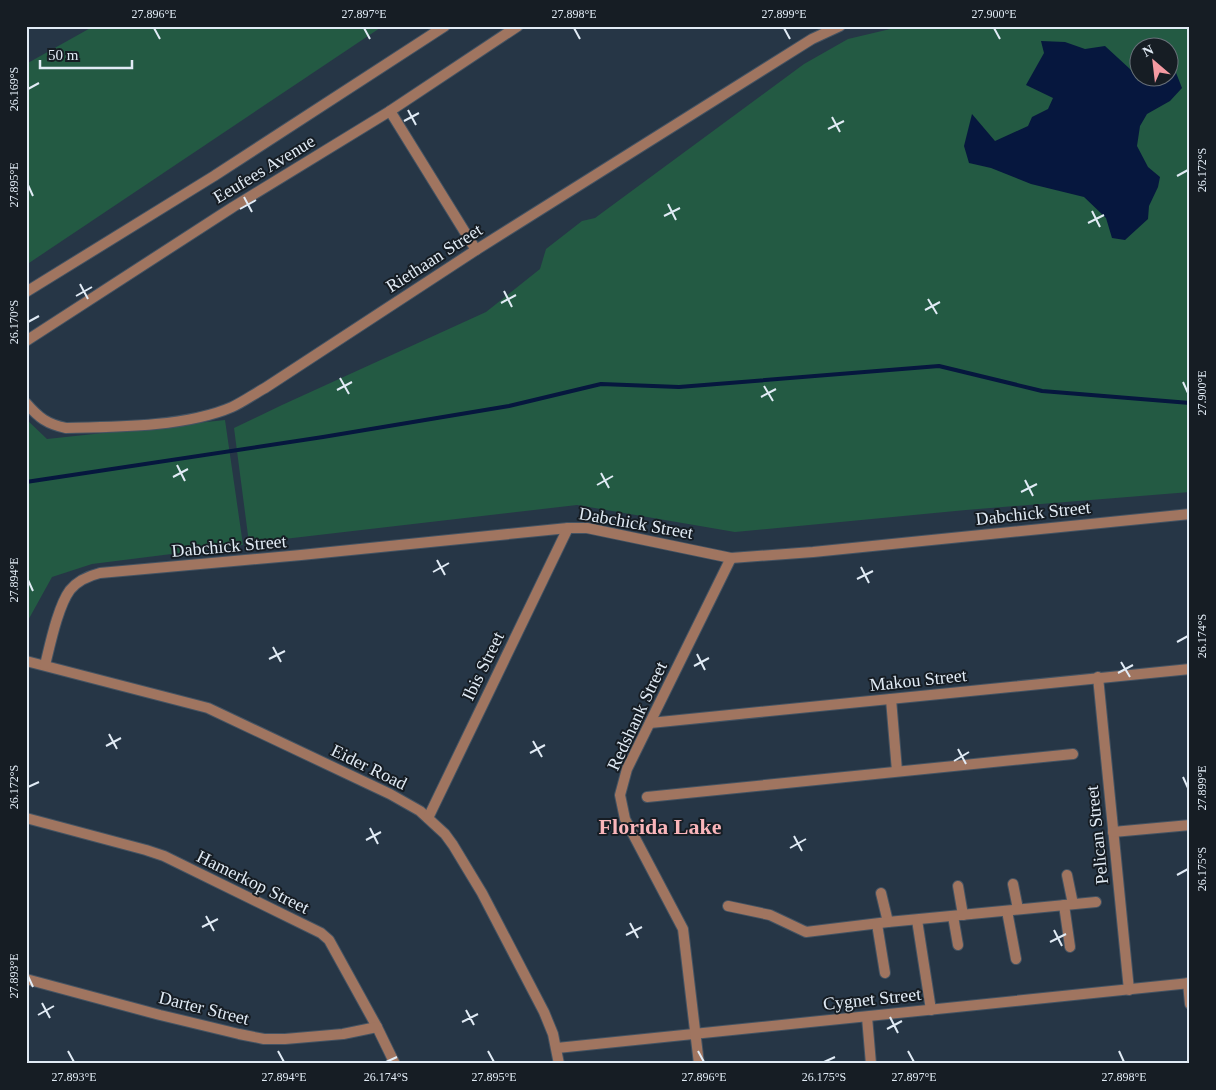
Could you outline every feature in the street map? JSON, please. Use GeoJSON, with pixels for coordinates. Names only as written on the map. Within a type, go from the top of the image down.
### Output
{"type":"FeatureCollection","features":[{"type":"Feature","properties":{"kind":"street","name":"Eeufees Avenue"},"geometry":{"type":"LineString","coordinates":[[26,292],[143,221],[445,26]]}},
{"type":"Feature","properties":{"kind":"street","name":"Eeufees Avenue"},"geometry":{"type":"LineString","coordinates":[[26,341],[233,206],[390,111],[518,26]]}},
{"type":"Feature","properties":{"kind":"street","name":"Riethaan Street"},"geometry":{"type":"LineString","coordinates":[[26,404],[51,425],[66,428],[159,424],[181,421],[231,407],[265,388],[476,250],[812,39],[840,26]]}},
{"type":"Feature","properties":{"kind":"street"},"geometry":{"type":"LineString","coordinates":[[390,111],[476,250]]}},
{"type":"Feature","properties":{"kind":"street","name":"Dabchick Street"},"geometry":{"type":"LineString","coordinates":[[44,665],[61,608],[69,591],[78,582],[100,573],[568,528],[587,528],[731,558],[813,552],[1190,514]]}},
{"type":"Feature","properties":{"kind":"street","name":"Ibis Street"},"geometry":{"type":"LineString","coordinates":[[428,818],[568,528]]}},
{"type":"Feature","properties":{"kind":"street","name":"Redshank Street"},"geometry":{"type":"LineString","coordinates":[[699,1064],[683,929],[625,819],[620,795],[627,769],[731,558]]}},
{"type":"Feature","properties":{"kind":"street","name":"Eider Road"},"geometry":{"type":"LineString","coordinates":[[26,660],[208,708],[390,794],[420,811],[454,845],[482,893],[554,1034],[559,1064]]}},
{"type":"Feature","properties":{"kind":"street","name":"Makou Street"},"geometry":{"type":"LineString","coordinates":[[650,722],[1190,668]]}},
{"type":"Feature","properties":{"kind":"street","name":"Pelican Street"},"geometry":{"type":"LineString","coordinates":[[1098,677],[1129,990]]}},
{"type":"Feature","properties":{"kind":"street"},"geometry":{"type":"LineString","coordinates":[[891,699],[897,771]]}},
{"type":"Feature","properties":{"kind":"street"},"geometry":{"type":"LineString","coordinates":[[647,797],[1073,754]]}},
{"type":"Feature","properties":{"kind":"street","name":"Hamerkop Street"},"geometry":{"type":"LineString","coordinates":[[26,818],[164,856],[321,933],[329,940],[395,1064]]}},
{"type":"Feature","properties":{"kind":"street"},"geometry":{"type":"LineString","coordinates":[[1113,832],[1190,825]]}},
{"type":"Feature","properties":{"kind":"street"},"geometry":{"type":"LineString","coordinates":[[1066,875],[1070,947]]}},
{"type":"Feature","properties":{"kind":"street"},"geometry":{"type":"LineString","coordinates":[[1013,884],[1018,909]]}},
{"type":"Feature","properties":{"kind":"street"},"geometry":{"type":"LineString","coordinates":[[958,886],[958,945]]}},
{"type":"Feature","properties":{"kind":"street"},"geometry":{"type":"LineString","coordinates":[[881,893],[888,922]]}},
{"type":"Feature","properties":{"kind":"street"},"geometry":{"type":"LineString","coordinates":[[728,906],[770,915],[806,932],[888,922],[1096,902]]}},
{"type":"Feature","properties":{"kind":"street"},"geometry":{"type":"LineString","coordinates":[[1007,911],[1016,959]]}},
{"type":"Feature","properties":{"kind":"street"},"geometry":{"type":"LineString","coordinates":[[917,920],[931,1010]]}},
{"type":"Feature","properties":{"kind":"street"},"geometry":{"type":"LineString","coordinates":[[877,924],[885,973]]}},
{"type":"Feature","properties":{"kind":"street","name":"Darter Street"},"geometry":{"type":"LineString","coordinates":[[26,979],[168,1017],[264,1039],[342,1034],[377,1027]]}},
{"type":"Feature","properties":{"kind":"street"},"geometry":{"type":"LineString","coordinates":[[1189,983],[1190,1004]]}},
{"type":"Feature","properties":{"kind":"street","name":"Cygnet Street"},"geometry":{"type":"LineString","coordinates":[[557,1048],[1189,983]]}},
{"type":"Feature","properties":{"kind":"street"},"geometry":{"type":"LineString","coordinates":[[867,1017],[871,1064]]}},
{"type":"Feature","properties":{"kind":"green space"},"geometry":{"type":"Polygon","coordinates":[[[94,26],[383,26],[26,265],[26,64],[94,26]]]}},
{"type":"Feature","properties":{"kind":"green space"},"geometry":{"type":"Polygon","coordinates":[[[903,26],[1190,26],[1190,492],[966,510],[735,532],[577,505],[249,543],[234,428],[486,312],[540,269],[546,249],[582,221],[595,218],[804,64],[848,39],[903,26]]]}},
{"type":"Feature","properties":{"kind":"green space"},"geometry":{"type":"Polygon","coordinates":[[[26,419],[47,439],[225,420],[243,545],[92,564],[52,577],[26,624],[26,419]]]}},
{"type":"Feature","properties":{"kind":"water"},"geometry":{"type":"Polygon","coordinates":[[[1041,41],[1065,42],[1085,49],[1105,46],[1128,67],[1128,88],[1178,88],[1178,78],[1182,88],[1170,101],[1147,114],[1140,126],[1137,146],[1148,167],[1160,177],[1158,187],[1149,206],[1148,219],[1125,240],[1112,238],[1106,218],[1084,197],[1031,184],[991,168],[969,163],[964,146],[972,114],[995,141],[1028,126],[1032,117],[1048,109],[1053,98],[1026,85],[1044,53],[1041,41]]]}},
{"type":"Feature","properties":{"kind":"waterway"},"geometry":{"type":"LineString","coordinates":[[26,482],[323,437],[509,406],[601,384],[679,387],[939,366],[1042,391],[1190,403]]}},
{"type":"Feature","properties":{"kind":"district","name":"Florida Lake"},"geometry":{"type":"Point","coordinates":[660,826]}}]}
